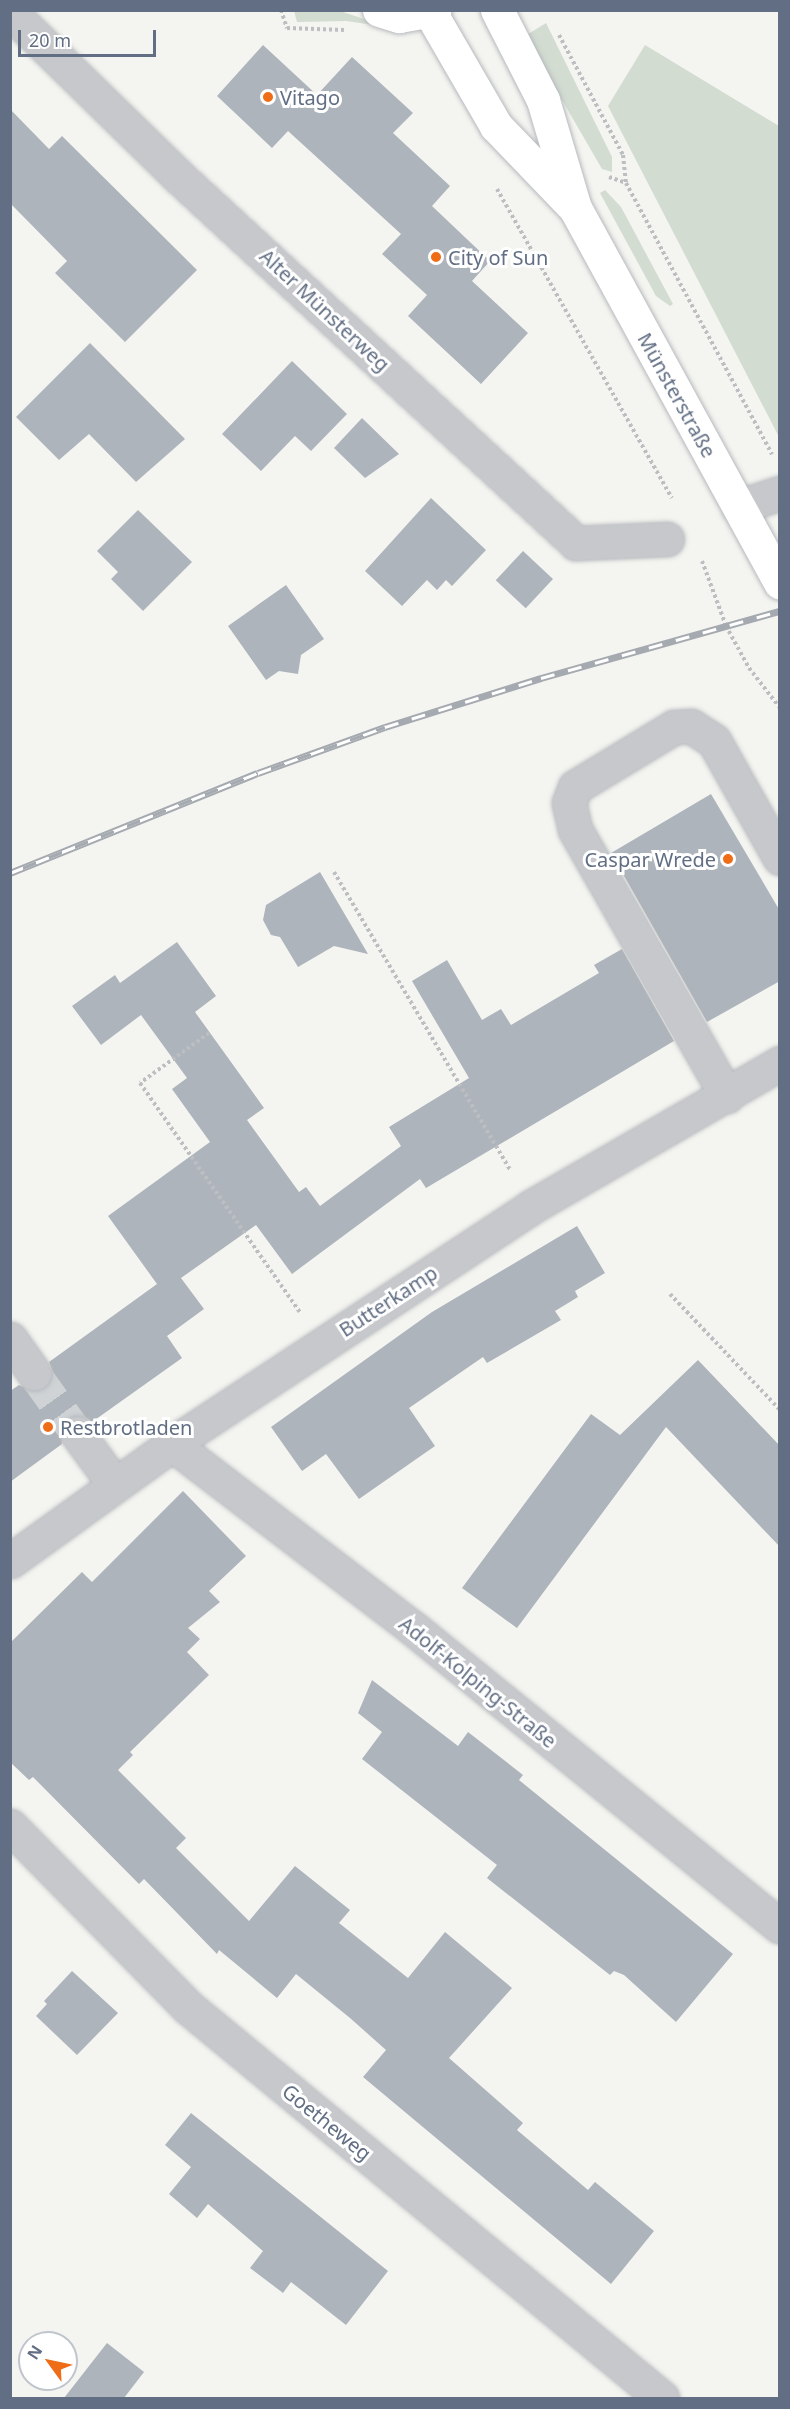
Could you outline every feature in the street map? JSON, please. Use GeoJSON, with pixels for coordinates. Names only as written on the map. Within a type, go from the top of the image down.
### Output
{"type":"FeatureCollection","features":[{"type":"Feature","properties":{"kind":"main road"},"geometry":{"type":"LineString","coordinates":[[379,10],[399,16],[432,11]]}},
{"type":"Feature","properties":{"kind":"main road","name":"Münsterstraße"},"geometry":{"type":"LineString","coordinates":[[496,10],[543,100],[575,208],[780,583]]}},
{"type":"Feature","properties":{"kind":"main road","name":"Münsterstraße"},"geometry":{"type":"LineString","coordinates":[[432,11],[496,126],[575,208]]}},
{"type":"Feature","properties":{"kind":"street","name":"Alter Münsterweg"},"geometry":{"type":"LineString","coordinates":[[10,12],[179,177],[576,543],[667,538]]}},
{"type":"Feature","properties":{"kind":"street"},"geometry":{"type":"LineString","coordinates":[[738,507],[780,493]]}},
{"type":"Feature","properties":{"kind":"street"},"geometry":{"type":"LineString","coordinates":[[727,1096],[575,829],[569,803],[574,787],[674,727],[691,726],[714,741],[780,858]]}},
{"type":"Feature","properties":{"kind":"street","name":"Butterkamp"},"geometry":{"type":"LineString","coordinates":[[10,1562],[172,1444],[531,1207],[727,1096],[780,1063]]}},
{"type":"Feature","properties":{"kind":"street"},"geometry":{"type":"LineString","coordinates":[[10,1339],[34,1373]]}},
{"type":"Feature","properties":{"kind":"street"},"geometry":{"type":"LineString","coordinates":[[77,1433],[115,1485]]}},
{"type":"Feature","properties":{"kind":"street","name":"Adolf-Kolping-Straße"},"geometry":{"type":"LineString","coordinates":[[172,1444],[414,1629],[780,1926]]}},
{"type":"Feature","properties":{"kind":"street","name":"Goetheweg"},"geometry":{"type":"LineString","coordinates":[[10,1826],[189,2008],[662,2398]]}},
{"type":"Feature","properties":{"kind":"path"},"geometry":{"type":"LineString","coordinates":[[557,31],[623,154],[626,183],[774,458]]}},
{"type":"Feature","properties":{"kind":"path"},"geometry":{"type":"LineString","coordinates":[[561,160],[626,183]]}},
{"type":"Feature","properties":{"kind":"path"},"geometry":{"type":"LineString","coordinates":[[496,187],[676,507]]}},
{"type":"Feature","properties":{"kind":"path"},"geometry":{"type":"LineString","coordinates":[[701,558],[726,626],[748,669],[780,708]]}},
{"type":"Feature","properties":{"kind":"path"},"geometry":{"type":"LineString","coordinates":[[334,872],[531,1207]]}},
{"type":"Feature","properties":{"kind":"path"},"geometry":{"type":"LineString","coordinates":[[209,1033],[140,1083],[322,1344]]}},
{"type":"Feature","properties":{"kind":"path"},"geometry":{"type":"LineString","coordinates":[[670,1294],[780,1410]]}},
{"type":"Feature","properties":{"kind":"shaded area"},"geometry":{"type":"Polygon","coordinates":[[[294,11],[340,11],[388,27],[346,21],[297,22],[294,11]]]}},
{"type":"Feature","properties":{"kind":"shaded area"},"geometry":{"type":"Polygon","coordinates":[[[546,23],[612,157],[612,172],[602,169],[525,36],[546,23]]]}},
{"type":"Feature","properties":{"kind":"shaded area"},"geometry":{"type":"Polygon","coordinates":[[[645,45],[779,126],[779,437],[608,106],[645,45]]]}},
{"type":"Feature","properties":{"kind":"shaded area"},"geometry":{"type":"Polygon","coordinates":[[[605,190],[621,207],[673,304],[670,306],[656,296],[600,193],[605,190]]]}},
{"type":"Feature","properties":{"kind":"building"},"geometry":{"type":"Polygon","coordinates":[[[263,45],[317,95],[352,57],[413,113],[393,133],[450,186],[432,206],[490,261],[472,281],[528,333],[481,384],[408,316],[427,295],[382,254],[401,234],[288,131],[272,148],[217,96],[263,45]]]}},
{"type":"Feature","properties":{"kind":"building"},"geometry":{"type":"Polygon","coordinates":[[[10,109],[49,149],[62,136],[197,270],[125,342],[55,273],[67,261],[10,203],[10,109]]]}},
{"type":"Feature","properties":{"kind":"building"},"geometry":{"type":"Polygon","coordinates":[[[90,343],[185,439],[136,482],[89,434],[59,460],[16,417],[90,343]]]}},
{"type":"Feature","properties":{"kind":"building"},"geometry":{"type":"Polygon","coordinates":[[[292,361],[347,414],[311,451],[295,436],[261,471],[222,434],[292,361]]]}},
{"type":"Feature","properties":{"kind":"building"},"geometry":{"type":"Polygon","coordinates":[[[362,418],[399,454],[365,478],[334,448],[362,418]]]}},
{"type":"Feature","properties":{"kind":"building"},"geometry":{"type":"Polygon","coordinates":[[[431,498],[486,550],[452,586],[446,580],[437,590],[427,580],[402,606],[365,571],[431,498]]]}},
{"type":"Feature","properties":{"kind":"building"},"geometry":{"type":"Polygon","coordinates":[[[138,510],[192,562],[143,611],[111,579],[118,572],[97,551],[138,510]]]}},
{"type":"Feature","properties":{"kind":"building"},"geometry":{"type":"Polygon","coordinates":[[[523,551],[553,579],[526,608],[496,580],[523,551]]]}},
{"type":"Feature","properties":{"kind":"building"},"geometry":{"type":"Polygon","coordinates":[[[286,585],[324,639],[301,655],[298,674],[279,671],[266,680],[228,626],[286,585]]]}},
{"type":"Feature","properties":{"kind":"building"},"geometry":{"type":"Polygon","coordinates":[[[711,794],[780,911],[780,981],[707,1022],[611,853],[711,794]]]}},
{"type":"Feature","properties":{"kind":"building"},"geometry":{"type":"Polygon","coordinates":[[[320,872],[368,954],[334,946],[298,967],[280,937],[271,935],[263,920],[266,905],[320,872]]]}},
{"type":"Feature","properties":{"kind":"building"},"geometry":{"type":"Polygon","coordinates":[[[177,942],[216,996],[195,1012],[264,1108],[247,1120],[299,1192],[306,1187],[320,1206],[401,1146],[389,1127],[469,1078],[412,981],[447,960],[482,1020],[501,1009],[511,1025],[599,973],[594,965],[622,949],[674,1041],[426,1188],[420,1179],[292,1274],[256,1225],[181,1278],[204,1309],[167,1336],[182,1358],[92,1422],[84,1416],[66,1418],[60,1426],[62,1444],[10,1482],[10,1391],[19,1385],[35,1392],[45,1388],[53,1372],[49,1362],[157,1284],[108,1216],[210,1142],[172,1089],[187,1078],[141,1015],[101,1045],[72,1006],[115,975],[120,983],[177,942]]]}},
{"type":"Feature","properties":{"kind":"building"},"geometry":{"type":"Polygon","coordinates":[[[577,1226],[605,1273],[575,1291],[578,1297],[555,1311],[561,1320],[487,1363],[483,1357],[409,1408],[435,1446],[359,1499],[326,1454],[302,1471],[271,1427],[432,1312],[577,1226]]]}},
{"type":"Feature","properties":{"kind":"building"},"geometry":{"type":"Polygon","coordinates":[[[698,1360],[780,1446],[780,1547],[666,1427],[517,1628],[462,1588],[591,1414],[620,1435],[698,1360]]]}},
{"type":"Feature","properties":{"kind":"building"},"geometry":{"type":"Polygon","coordinates":[[[183,1491],[246,1556],[209,1591],[220,1602],[188,1628],[200,1639],[187,1652],[209,1675],[130,1752],[133,1755],[118,1770],[186,1838],[176,1848],[249,1921],[295,1866],[350,1910],[339,1923],[408,1978],[445,1932],[512,1988],[449,2058],[523,2123],[517,2130],[588,2190],[595,2182],[654,2231],[611,2284],[363,2077],[386,2050],[350,2018],[296,1974],[277,1998],[219,1950],[217,1954],[144,1879],[139,1884],[33,1777],[29,1780],[10,1762],[10,1643],[82,1572],[92,1582],[183,1491]]]}},
{"type":"Feature","properties":{"kind":"building"},"geometry":{"type":"Polygon","coordinates":[[[372,1680],[458,1746],[468,1732],[523,1775],[519,1780],[733,1954],[676,2022],[624,1975],[614,1971],[610,1975],[487,1878],[497,1865],[362,1759],[382,1732],[358,1713],[372,1680]]]}},
{"type":"Feature","properties":{"kind":"building"},"geometry":{"type":"Polygon","coordinates":[[[72,1971],[118,2013],[77,2055],[36,2016],[47,2004],[44,2001],[72,1971]]]}},
{"type":"Feature","properties":{"kind":"building"},"geometry":{"type":"Polygon","coordinates":[[[191,2113],[388,2271],[346,2325],[291,2282],[283,2293],[250,2268],[263,2251],[208,2204],[197,2218],[169,2194],[191,2167],[165,2145],[191,2113]]]}},
{"type":"Feature","properties":{"kind":"building"},"geometry":{"type":"Polygon","coordinates":[[[107,2343],[144,2372],[124,2398],[64,2398],[69,2391],[78,2391],[78,2380],[107,2343]]]}},
{"type":"Feature","properties":{"kind":"tunnel"},"geometry":{"type":"LineString","coordinates":[[34,1373],[77,1433]]}},
{"type":"Feature","properties":{"kind":"railway"},"geometry":{"type":"LineString","coordinates":[[10,873],[258,773],[385,727],[541,678],[780,611]]}},
{"type":"Feature","properties":{"kind":"place","name":"Vitago"},"geometry":{"type":"Point","coordinates":[268,97]}},
{"type":"Feature","properties":{"kind":"place","name":"City of Sun"},"geometry":{"type":"Point","coordinates":[436,257]}},
{"type":"Feature","properties":{"kind":"place","name":"Caspar Wrede"},"geometry":{"type":"Point","coordinates":[728,859]}},
{"type":"Feature","properties":{"kind":"place","name":"Restbrotladen"},"geometry":{"type":"Point","coordinates":[48,1427]}}]}
